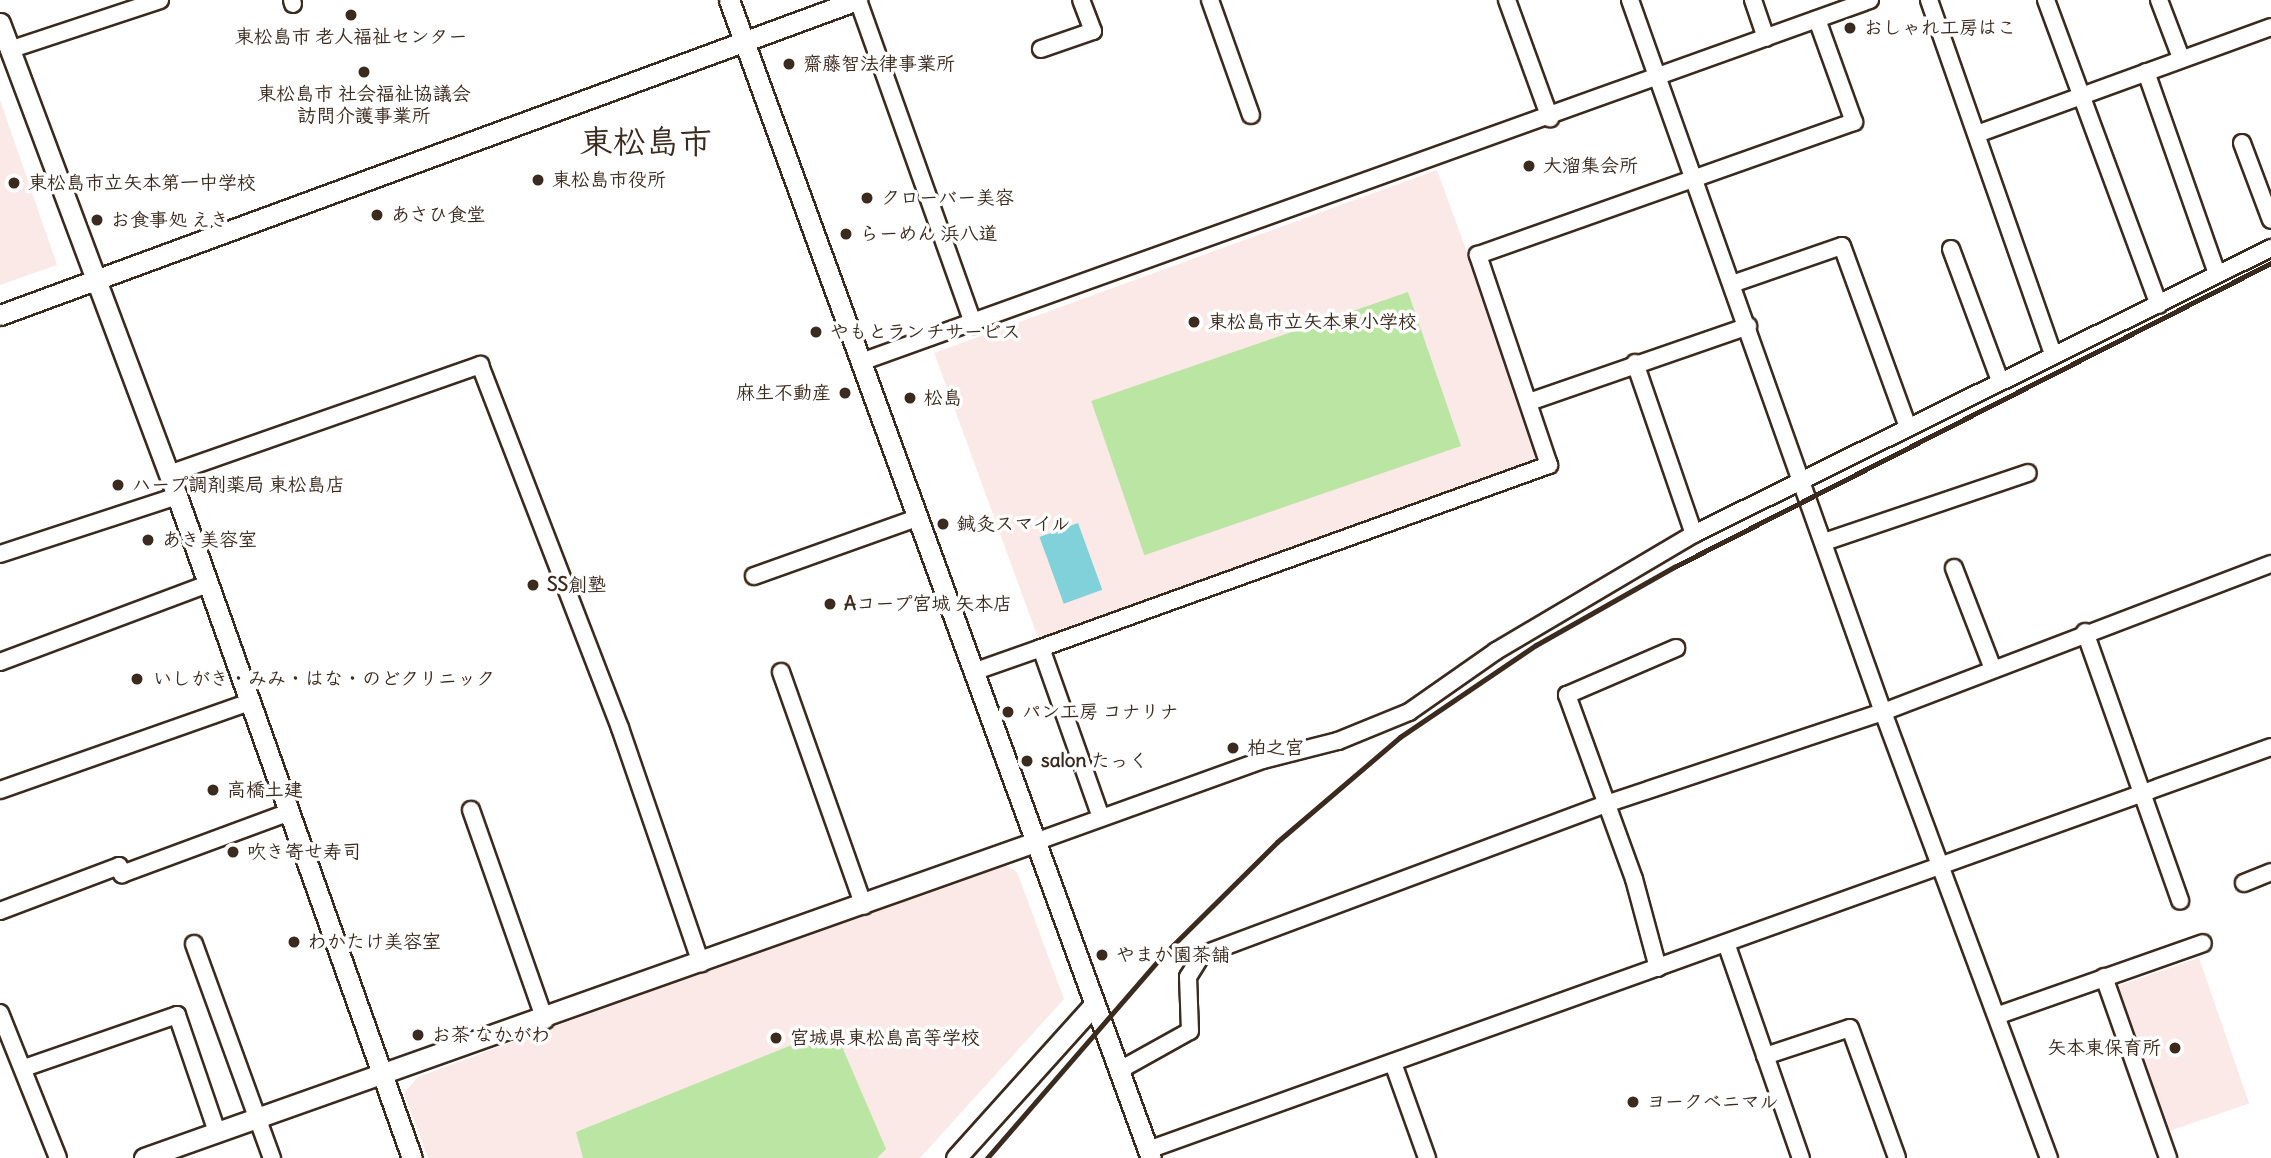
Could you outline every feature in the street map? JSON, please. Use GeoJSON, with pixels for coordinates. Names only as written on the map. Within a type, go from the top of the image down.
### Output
{"type":"FeatureCollection","features":[{"type":"Feature","properties":{"kind":"street"},"geometry":{"type":"LineString","coordinates":[[9,50],[160,0]]}},
{"type":"Feature","properties":{"kind":"street"},"geometry":{"type":"LineString","coordinates":[[729,0],[1149,1154],[1393,1063],[2271,747]]}},
{"type":"Feature","properties":{"kind":"street"},"geometry":{"type":"LineString","coordinates":[[0,315],[96,282],[857,0],[974,325]]}},
{"type":"Feature","properties":{"kind":"street"},"geometry":{"type":"LineString","coordinates":[[1041,49],[1093,31],[1081,0]]}},
{"type":"Feature","properties":{"kind":"street"},"geometry":{"type":"LineString","coordinates":[[1210,0],[1251,115]]}},
{"type":"Feature","properties":{"kind":"street"},"geometry":{"type":"LineString","coordinates":[[1507,0],[1550,118]]}},
{"type":"Feature","properties":{"kind":"street"},"geometry":{"type":"LineString","coordinates":[[1630,0],[1883,712],[2049,1158]]}},
{"type":"Feature","properties":{"kind":"street"},"geometry":{"type":"LineString","coordinates":[[1753,0],[1766,38]]}},
{"type":"Feature","properties":{"kind":"street"},"geometry":{"type":"LineString","coordinates":[[861,362],[974,325],[1550,118],[1868,0]]}},
{"type":"Feature","properties":{"kind":"street"},"geometry":{"type":"LineString","coordinates":[[1929,0],[2053,355]]}},
{"type":"Feature","properties":{"kind":"street"},"geometry":{"type":"LineString","coordinates":[[2046,0],[2159,305]]}},
{"type":"Feature","properties":{"kind":"street"},"geometry":{"type":"LineString","coordinates":[[2159,0],[2181,58]]}},
{"type":"Feature","properties":{"kind":"street"},"geometry":{"type":"LineString","coordinates":[[973,672],[1549,465],[1478,255],[1854,122],[1817,19]]}},
{"type":"Feature","properties":{"kind":"street"},"geometry":{"type":"LineString","coordinates":[[0,23],[177,496],[412,1158]]}},
{"type":"Feature","properties":{"kind":"street"},"geometry":{"type":"LineString","coordinates":[[1977,134],[2271,27]]}},
{"type":"Feature","properties":{"kind":"street"},"geometry":{"type":"LineString","coordinates":[[2146,72],[2217,274]]}},
{"type":"Feature","properties":{"kind":"street"},"geometry":{"type":"LineString","coordinates":[[2242,143],[2271,220]]}},
{"type":"Feature","properties":{"kind":"street"},"geometry":{"type":"LineString","coordinates":[[1732,284],[1842,246],[1908,427]]}},
{"type":"Feature","properties":{"kind":"street"},"geometry":{"type":"LineString","coordinates":[[144,1158],[545,1020],[1263,760],[1338,741],[1409,712],[1496,651],[1694,534],[2271,248]]}},
{"type":"Feature","properties":{"kind":"street"},"geometry":{"type":"LineString","coordinates":[[1951,249],[2000,381]]}},
{"type":"Feature","properties":{"kind":"street"},"geometry":{"type":"LineString","coordinates":[[1529,402],[1748,326]]}},
{"type":"Feature","properties":{"kind":"street"},"geometry":{"type":"LineString","coordinates":[[1635,363],[1694,534]]}},
{"type":"Feature","properties":{"kind":"street"},"geometry":{"type":"LineString","coordinates":[[169,474],[480,365],[620,728],[702,963]]}},
{"type":"Feature","properties":{"kind":"street"},"geometry":{"type":"LineString","coordinates":[[1824,542],[2028,473]]}},
{"type":"Feature","properties":{"kind":"street"},"geometry":{"type":"LineString","coordinates":[[0,554],[177,496]]}},
{"type":"Feature","properties":{"kind":"street"},"geometry":{"type":"LineString","coordinates":[[754,576],[917,517]]}},
{"type":"Feature","properties":{"kind":"street"},"geometry":{"type":"LineString","coordinates":[[1118,1071],[1190,1031],[1188,977],[1202,955],[1606,804],[1883,712],[2085,632],[2271,564]]}},
{"type":"Feature","properties":{"kind":"street"},"geometry":{"type":"LineString","coordinates":[[1954,568],[1993,668]]}},
{"type":"Feature","properties":{"kind":"street"},"geometry":{"type":"LineString","coordinates":[[0,662],[208,584]]}},
{"type":"Feature","properties":{"kind":"street"},"geometry":{"type":"LineString","coordinates":[[2085,632],[2180,901]]}},
{"type":"Feature","properties":{"kind":"street"},"geometry":{"type":"LineString","coordinates":[[1041,648],[1101,817]]}},
{"type":"Feature","properties":{"kind":"street"},"geometry":{"type":"LineString","coordinates":[[1658,968],[1634,879],[1567,695],[1675,648]]}},
{"type":"Feature","properties":{"kind":"street"},"geometry":{"type":"LineString","coordinates":[[781,673],[864,906]]}},
{"type":"Feature","properties":{"kind":"street"},"geometry":{"type":"LineString","coordinates":[[0,790],[250,702]]}},
{"type":"Feature","properties":{"kind":"street"},"geometry":{"type":"LineString","coordinates":[[471,810],[545,1020]]}},
{"type":"Feature","properties":{"kind":"street"},"geometry":{"type":"LineString","coordinates":[[0,911],[119,866],[122,874],[290,812]]}},
{"type":"Feature","properties":{"kind":"street"},"geometry":{"type":"LineString","coordinates":[[2244,883],[2271,872]]}},
{"type":"Feature","properties":{"kind":"street"},"geometry":{"type":"LineString","coordinates":[[194,943],[272,1158]]}},
{"type":"Feature","properties":{"kind":"street"},"geometry":{"type":"LineString","coordinates":[[1726,943],[1801,1158]]}},
{"type":"Feature","properties":{"kind":"street"},"geometry":{"type":"LineString","coordinates":[[1998,1015],[2203,943]]}},
{"type":"Feature","properties":{"kind":"street"},"geometry":{"type":"LineString","coordinates":[[2104,977],[2168,1158]]}},
{"type":"Feature","properties":{"kind":"street"},"geometry":{"type":"LineString","coordinates":[[956,1158],[1094,1005]]}},
{"type":"Feature","properties":{"kind":"street"},"geometry":{"type":"LineString","coordinates":[[24,1068],[177,1015],[217,1132]]}},
{"type":"Feature","properties":{"kind":"street"},"geometry":{"type":"LineString","coordinates":[[1,1019],[24,1068],[58,1158]]}},
{"type":"Feature","properties":{"kind":"street"},"geometry":{"type":"LineString","coordinates":[[1765,1056],[1850,1028],[1897,1158]]}},
{"type":"Feature","properties":{"kind":"street"},"geometry":{"type":"LineString","coordinates":[[1393,1063],[1427,1158]]}},
{"type":"Feature","properties":{"kind":"shaded area","name":"東松島市立矢本第一中学校"},"geometry":{"type":"Polygon","coordinates":[[[0,100],[57,265],[0,285],[0,100]]]}},
{"type":"Feature","properties":{"kind":"shaded area","name":"東松島市立矢本東小学校"},"geometry":{"type":"Polygon","coordinates":[[[1437,170],[1543,460],[1040,643],[934,353],[1437,170]]]}},
{"type":"Feature","properties":{"kind":"shaded area","name":"宮城県東松島高等学校"},"geometry":{"type":"Polygon","coordinates":[[[1000,862],[1017,872],[1064,999],[920,1158],[428,1158],[404,1093],[418,1077],[1000,862]]]}},
{"type":"Feature","properties":{"kind":"shaded area","name":"矢本東保育所"},"geometry":{"type":"Polygon","coordinates":[[[2199,958],[2249,1104],[2149,1138],[2099,993],[2199,958]]]}},
{"type":"Feature","properties":{"kind":"green space"},"geometry":{"type":"Polygon","coordinates":[[[1408,292],[1461,446],[1144,555],[1091,401],[1408,292]]]}},
{"type":"Feature","properties":{"kind":"green space"},"geometry":{"type":"Polygon","coordinates":[[[834,1028],[886,1149],[877,1158],[583,1158],[576,1132],[834,1028]]]}},
{"type":"Feature","properties":{"kind":"water"},"geometry":{"type":"Polygon","coordinates":[[[1078,523],[1102,590],[1064,604],[1039,537],[1078,523]]]}},
{"type":"Feature","properties":{"kind":"railway"},"geometry":{"type":"LineString","coordinates":[[987,1158],[1162,956],[1277,842],[1400,737],[1536,645],[1674,567],[2271,263]]}},
{"type":"Feature","properties":{"kind":"place","name":"東松島市 老人福祉センター"},"geometry":{"type":"Point","coordinates":[351,15]}},
{"type":"Feature","properties":{"kind":"place","name":"おしゃれ工房はこ"},"geometry":{"type":"Point","coordinates":[1850,28]}},
{"type":"Feature","properties":{"kind":"place","name":"齋藤智法律事業所"},"geometry":{"type":"Point","coordinates":[789,64]}},
{"type":"Feature","properties":{"kind":"place","name":"東松島市 社会福祉協議会 訪問介護事業所"},"geometry":{"type":"Point","coordinates":[364,72]}},
{"type":"Feature","properties":{"kind":"place","name":"大溜集会所"},"geometry":{"type":"Point","coordinates":[1529,166]}},
{"type":"Feature","properties":{"kind":"place","name":"東松島市役所"},"geometry":{"type":"Point","coordinates":[538,180]}},
{"type":"Feature","properties":{"kind":"place","name":"東松島市立矢本第一中学校"},"geometry":{"type":"Point","coordinates":[14,183]}},
{"type":"Feature","properties":{"kind":"place","name":"クローバー美容"},"geometry":{"type":"Point","coordinates":[867,198]}},
{"type":"Feature","properties":{"kind":"place","name":"あさひ食堂"},"geometry":{"type":"Point","coordinates":[377,215]}},
{"type":"Feature","properties":{"kind":"place","name":"お食事処 えき"},"geometry":{"type":"Point","coordinates":[97,220]}},
{"type":"Feature","properties":{"kind":"place","name":"らーめん 浜八道"},"geometry":{"type":"Point","coordinates":[846,234]}},
{"type":"Feature","properties":{"kind":"place","name":"東松島市立矢本東小学校"},"geometry":{"type":"Point","coordinates":[1194,322]}},
{"type":"Feature","properties":{"kind":"place","name":"やもとランチサービス"},"geometry":{"type":"Point","coordinates":[816,332]}},
{"type":"Feature","properties":{"kind":"place","name":"麻生不動産"},"geometry":{"type":"Point","coordinates":[845,393]}},
{"type":"Feature","properties":{"kind":"place","name":"松島"},"geometry":{"type":"Point","coordinates":[910,398]}},
{"type":"Feature","properties":{"kind":"place","name":"ハープ調剤薬局 東松島店"},"geometry":{"type":"Point","coordinates":[118,485]}},
{"type":"Feature","properties":{"kind":"place","name":"鍼灸スマイル"},"geometry":{"type":"Point","coordinates":[943,524]}},
{"type":"Feature","properties":{"kind":"place","name":"あき美容室"},"geometry":{"type":"Point","coordinates":[148,540]}},
{"type":"Feature","properties":{"kind":"place","name":"SS創塾"},"geometry":{"type":"Point","coordinates":[533,585]}},
{"type":"Feature","properties":{"kind":"place","name":"Aコープ宮城 矢本店"},"geometry":{"type":"Point","coordinates":[830,604]}},
{"type":"Feature","properties":{"kind":"place","name":"いしがき・みみ・はな・のどクリニック"},"geometry":{"type":"Point","coordinates":[137,679]}},
{"type":"Feature","properties":{"kind":"place","name":"パン工房 コナリナ"},"geometry":{"type":"Point","coordinates":[1008,712]}},
{"type":"Feature","properties":{"kind":"place","name":"柏之宮"},"geometry":{"type":"Point","coordinates":[1233,748]}},
{"type":"Feature","properties":{"kind":"place","name":"salon たっく"},"geometry":{"type":"Point","coordinates":[1027,761]}},
{"type":"Feature","properties":{"kind":"place","name":"高橋土建"},"geometry":{"type":"Point","coordinates":[213,790]}},
{"type":"Feature","properties":{"kind":"place","name":"吹き寄せ寿司"},"geometry":{"type":"Point","coordinates":[233,852]}},
{"type":"Feature","properties":{"kind":"place","name":"わかたけ美容室"},"geometry":{"type":"Point","coordinates":[294,942]}},
{"type":"Feature","properties":{"kind":"place","name":"やまか園茶舗"},"geometry":{"type":"Point","coordinates":[1102,955]}},
{"type":"Feature","properties":{"kind":"place","name":"お茶 なかがわ"},"geometry":{"type":"Point","coordinates":[418,1035]}},
{"type":"Feature","properties":{"kind":"place","name":"宮城県東松島高等学校"},"geometry":{"type":"Point","coordinates":[776,1038]}},
{"type":"Feature","properties":{"kind":"place","name":"矢本東保育所"},"geometry":{"type":"Point","coordinates":[2175,1048]}},
{"type":"Feature","properties":{"kind":"place","name":"ヨークベニマル"},"geometry":{"type":"Point","coordinates":[1633,1102]}},
{"type":"Feature","properties":{"kind":"district","name":"東松島市"},"geometry":{"type":"Point","coordinates":[646,142]}}]}
